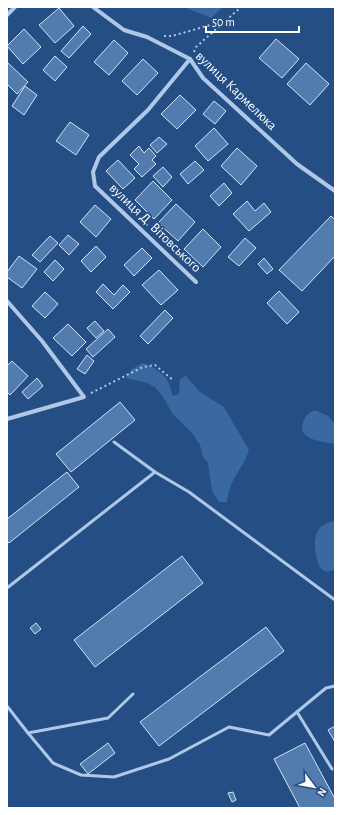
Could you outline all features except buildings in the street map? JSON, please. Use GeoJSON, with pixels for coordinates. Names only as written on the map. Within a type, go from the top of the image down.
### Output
{"type":"FeatureCollection","features":[{"type":"Feature","properties":{"kind":"street"},"geometry":{"type":"LineString","coordinates":[[7,15],[15,7]]}},
{"type":"Feature","properties":{"kind":"street","name":"вулиця Кармелюка"},"geometry":{"type":"LineString","coordinates":[[92,7],[124,30],[147,37],[190,60],[203,78],[297,164],[335,191]]}},
{"type":"Feature","properties":{"kind":"street","name":"вулиця Д. Вітовського"},"geometry":{"type":"LineString","coordinates":[[190,60],[148,110],[99,157],[93,172],[95,186],[196,282]]}},
{"type":"Feature","properties":{"kind":"street"},"geometry":{"type":"LineString","coordinates":[[7,301],[42,341],[84,396],[7,419]]}},
{"type":"Feature","properties":{"kind":"lane"},"geometry":{"type":"LineString","coordinates":[[114,442],[155,472],[189,492],[335,600]]}},
{"type":"Feature","properties":{"kind":"lane"},"geometry":{"type":"LineString","coordinates":[[7,588],[155,472]]}},
{"type":"Feature","properties":{"kind":"lane"},"geometry":{"type":"LineString","coordinates":[[7,706],[53,763],[81,775],[114,777],[169,759],[229,727],[269,735],[326,688],[335,686]]}},
{"type":"Feature","properties":{"kind":"lane"},"geometry":{"type":"LineString","coordinates":[[28,733],[108,718],[133,694]]}},
{"type":"Feature","properties":{"kind":"lane"},"geometry":{"type":"LineString","coordinates":[[297,712],[332,769]]}},
{"type":"Feature","properties":{"kind":"path"},"geometry":{"type":"LineString","coordinates":[[196,47],[241,7]]}},
{"type":"Feature","properties":{"kind":"path"},"geometry":{"type":"LineString","coordinates":[[147,37],[172,36],[224,22]]}},
{"type":"Feature","properties":{"kind":"path"},"geometry":{"type":"LineString","coordinates":[[84,396],[143,367],[155,365],[173,380]]}},
{"type":"Feature","properties":{"kind":"shaded area"},"geometry":{"type":"Polygon","coordinates":[[[184,7],[223,7],[211,18],[184,7]]]}},
{"type":"Feature","properties":{"kind":"shaded area"},"geometry":{"type":"Polygon","coordinates":[[[142,363],[162,373],[170,385],[173,396],[179,394],[180,379],[186,376],[200,392],[224,407],[249,450],[233,480],[227,502],[219,502],[212,491],[208,463],[203,457],[200,445],[192,433],[172,413],[165,400],[155,387],[147,383],[126,378],[131,370],[142,363]]]}},
{"type":"Feature","properties":{"kind":"shaded area"},"geometry":{"type":"Polygon","coordinates":[[[315,410],[328,416],[335,424],[335,444],[318,441],[308,437],[304,433],[302,429],[305,418],[315,410]]]}},
{"type":"Feature","properties":{"kind":"shaded area"},"geometry":{"type":"Polygon","coordinates":[[[335,521],[335,570],[326,572],[320,568],[316,553],[315,539],[317,532],[321,527],[327,523],[335,521]]]}}]}
